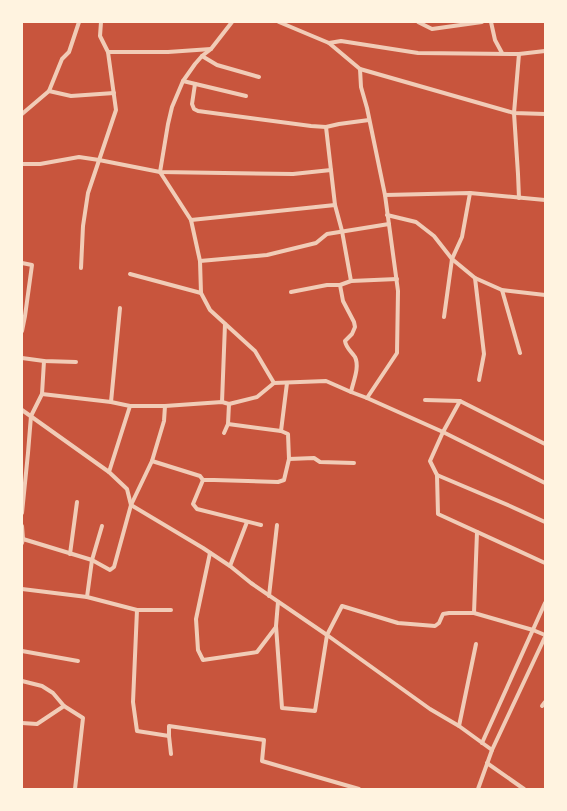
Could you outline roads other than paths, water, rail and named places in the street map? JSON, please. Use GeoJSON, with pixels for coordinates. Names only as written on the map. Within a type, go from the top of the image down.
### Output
{"type":"FeatureCollection","features":[{"type":"Feature","properties":{"kind":"street"},"geometry":{"type":"LineString","coordinates":[[22,114],[49,91],[62,59],[69,52],[79,22]]}},
{"type":"Feature","properties":{"kind":"street"},"geometry":{"type":"LineString","coordinates":[[81,268],[83,226],[88,193],[116,110],[108,52],[100,36],[101,22]]}},
{"type":"Feature","properties":{"kind":"street"},"geometry":{"type":"LineString","coordinates":[[232,22],[211,49],[195,64],[183,81],[172,107],[160,172],[190,220],[200,261],[201,293],[210,310],[255,351],[274,383]]}},
{"type":"Feature","properties":{"kind":"street"},"geometry":{"type":"LineString","coordinates":[[279,22],[329,43],[360,69],[514,113],[545,114]]}},
{"type":"Feature","properties":{"kind":"street"},"geometry":{"type":"LineString","coordinates":[[420,22],[432,29],[482,22]]}},
{"type":"Feature","properties":{"kind":"street"},"geometry":{"type":"LineString","coordinates":[[491,22],[495,40],[502,53]]}},
{"type":"Feature","properties":{"kind":"street"},"geometry":{"type":"LineString","coordinates":[[329,43],[341,41],[418,53],[519,54],[545,52]]}},
{"type":"Feature","properties":{"kind":"street"},"geometry":{"type":"LineString","coordinates":[[108,52],[168,52],[211,49]]}},
{"type":"Feature","properties":{"kind":"street"},"geometry":{"type":"LineString","coordinates":[[519,54],[514,113],[519,198]]}},
{"type":"Feature","properties":{"kind":"street"},"geometry":{"type":"LineString","coordinates":[[202,56],[217,64],[259,77]]}},
{"type":"Feature","properties":{"kind":"street"},"geometry":{"type":"LineString","coordinates":[[360,69],[361,87],[367,108],[385,194],[398,291],[397,353],[366,398]]}},
{"type":"Feature","properties":{"kind":"street"},"geometry":{"type":"LineString","coordinates":[[183,81],[246,96]]}},
{"type":"Feature","properties":{"kind":"street"},"geometry":{"type":"LineString","coordinates":[[195,84],[192,104],[194,109],[198,111],[326,127],[369,120]]}},
{"type":"Feature","properties":{"kind":"street"},"geometry":{"type":"LineString","coordinates":[[49,91],[71,96],[114,93]]}},
{"type":"Feature","properties":{"kind":"street"},"geometry":{"type":"LineString","coordinates":[[326,127],[335,204],[342,231],[351,281]]}},
{"type":"Feature","properties":{"kind":"street"},"geometry":{"type":"LineString","coordinates":[[22,164],[40,164],[79,157],[160,172],[293,174],[331,170]]}},
{"type":"Feature","properties":{"kind":"street"},"geometry":{"type":"LineString","coordinates":[[385,194],[470,193],[545,200]]}},
{"type":"Feature","properties":{"kind":"street"},"geometry":{"type":"LineString","coordinates":[[444,317],[452,258],[462,237],[470,193]]}},
{"type":"Feature","properties":{"kind":"street"},"geometry":{"type":"LineString","coordinates":[[190,220],[335,204]]}},
{"type":"Feature","properties":{"kind":"street"},"geometry":{"type":"LineString","coordinates":[[387,216],[416,222],[434,236],[452,258],[475,278],[502,290],[545,295]]}},
{"type":"Feature","properties":{"kind":"street"},"geometry":{"type":"LineString","coordinates":[[200,261],[267,254],[316,243],[327,234],[389,224]]}},
{"type":"Feature","properties":{"kind":"street"},"geometry":{"type":"LineString","coordinates":[[22,263],[32,265],[22,331]]}},
{"type":"Feature","properties":{"kind":"street"},"geometry":{"type":"LineString","coordinates":[[130,274],[201,293]]}},
{"type":"Feature","properties":{"kind":"street"},"geometry":{"type":"LineString","coordinates":[[475,278],[484,354],[479,380]]}},
{"type":"Feature","properties":{"kind":"street"},"geometry":{"type":"LineString","coordinates":[[291,292],[327,285],[340,285],[351,281],[397,279]]}},
{"type":"Feature","properties":{"kind":"street"},"geometry":{"type":"LineString","coordinates":[[340,285],[343,301],[355,326],[352,334],[345,341],[345,345],[355,358],[357,367],[351,392]]}},
{"type":"Feature","properties":{"kind":"street"},"geometry":{"type":"LineString","coordinates":[[502,290],[520,353]]}},
{"type":"Feature","properties":{"kind":"street"},"geometry":{"type":"LineString","coordinates":[[111,402],[120,308]]}},
{"type":"Feature","properties":{"kind":"street"},"geometry":{"type":"LineString","coordinates":[[222,402],[226,324]]}},
{"type":"Feature","properties":{"kind":"street"},"geometry":{"type":"LineString","coordinates":[[22,358],[44,361],[76,362]]}},
{"type":"Feature","properties":{"kind":"street"},"geometry":{"type":"LineString","coordinates":[[22,513],[31,416],[42,394],[44,361]]}},
{"type":"Feature","properties":{"kind":"street"},"geometry":{"type":"LineString","coordinates":[[42,394],[111,402],[130,406],[165,406],[222,402],[229,404],[257,397],[274,383],[326,382],[443,432],[545,484]]}},
{"type":"Feature","properties":{"kind":"street"},"geometry":{"type":"LineString","coordinates":[[281,431],[287,383]]}},
{"type":"Feature","properties":{"kind":"street"},"geometry":{"type":"LineString","coordinates":[[425,400],[460,401],[545,444]]}},
{"type":"Feature","properties":{"kind":"street"},"geometry":{"type":"LineString","coordinates":[[460,401],[443,432],[430,461],[437,475],[438,514],[545,563]]}},
{"type":"Feature","properties":{"kind":"street"},"geometry":{"type":"LineString","coordinates":[[224,433],[228,424],[229,404]]}},
{"type":"Feature","properties":{"kind":"street"},"geometry":{"type":"LineString","coordinates":[[109,472],[130,406]]}},
{"type":"Feature","properties":{"kind":"street"},"geometry":{"type":"LineString","coordinates":[[22,526],[22,541],[92,560],[110,570],[114,567],[131,506],[152,461],[164,421],[165,406]]}},
{"type":"Feature","properties":{"kind":"street"},"geometry":{"type":"LineString","coordinates":[[22,410],[109,472],[127,489],[131,506],[203,548],[230,566],[250,583],[327,635],[430,709],[459,726],[492,750]]}},
{"type":"Feature","properties":{"kind":"street"},"geometry":{"type":"LineString","coordinates":[[202,480],[278,482],[284,480],[289,459],[288,434],[281,431],[228,424]]}},
{"type":"Feature","properties":{"kind":"street"},"geometry":{"type":"LineString","coordinates":[[22,452],[28,453]]}},
{"type":"Feature","properties":{"kind":"street"},"geometry":{"type":"LineString","coordinates":[[289,459],[314,458],[320,462],[354,463]]}},
{"type":"Feature","properties":{"kind":"street"},"geometry":{"type":"LineString","coordinates":[[152,461],[200,476],[202,480]]}},
{"type":"Feature","properties":{"kind":"street"},"geometry":{"type":"LineString","coordinates":[[437,475],[545,522]]}},
{"type":"Feature","properties":{"kind":"street"},"geometry":{"type":"LineString","coordinates":[[202,480],[193,504],[196,509],[261,525]]}},
{"type":"Feature","properties":{"kind":"street"},"geometry":{"type":"LineString","coordinates":[[70,554],[77,502]]}},
{"type":"Feature","properties":{"kind":"street"},"geometry":{"type":"LineString","coordinates":[[230,566],[247,522]]}},
{"type":"Feature","properties":{"kind":"street"},"geometry":{"type":"LineString","coordinates":[[269,596],[277,525]]}},
{"type":"Feature","properties":{"kind":"street"},"geometry":{"type":"LineString","coordinates":[[87,597],[92,560],[102,526]]}},
{"type":"Feature","properties":{"kind":"street"},"geometry":{"type":"LineString","coordinates":[[474,613],[476,532]]}},
{"type":"Feature","properties":{"kind":"street"},"geometry":{"type":"LineString","coordinates":[[210,553],[196,619],[198,650],[203,660],[257,652],[276,626]]}},
{"type":"Feature","properties":{"kind":"street"},"geometry":{"type":"LineString","coordinates":[[22,589],[87,597],[137,610],[171,610]]}},
{"type":"Feature","properties":{"kind":"street"},"geometry":{"type":"LineString","coordinates":[[278,602],[276,626],[282,708],[315,711],[327,635],[342,606],[398,623],[435,626],[439,623],[443,614],[474,613],[533,630],[545,636],[492,750],[478,789]]}},
{"type":"Feature","properties":{"kind":"street"},"geometry":{"type":"LineString","coordinates":[[482,743],[545,603]]}},
{"type":"Feature","properties":{"kind":"street"},"geometry":{"type":"LineString","coordinates":[[137,610],[133,702],[137,731],[169,736]]}},
{"type":"Feature","properties":{"kind":"street"},"geometry":{"type":"LineString","coordinates":[[459,726],[476,644]]}},
{"type":"Feature","properties":{"kind":"street"},"geometry":{"type":"LineString","coordinates":[[22,651],[78,661]]}},
{"type":"Feature","properties":{"kind":"street"},"geometry":{"type":"LineString","coordinates":[[22,681],[42,686],[54,694],[64,706],[83,718],[75,789]]}},
{"type":"Feature","properties":{"kind":"street"},"geometry":{"type":"LineString","coordinates":[[22,723],[37,724],[64,706]]}},
{"type":"Feature","properties":{"kind":"street"},"geometry":{"type":"LineString","coordinates":[[171,754],[169,736],[170,726],[264,740],[262,762],[359,789]]}},
{"type":"Feature","properties":{"kind":"street"},"geometry":{"type":"LineString","coordinates":[[488,763],[524,789]]}}]}
